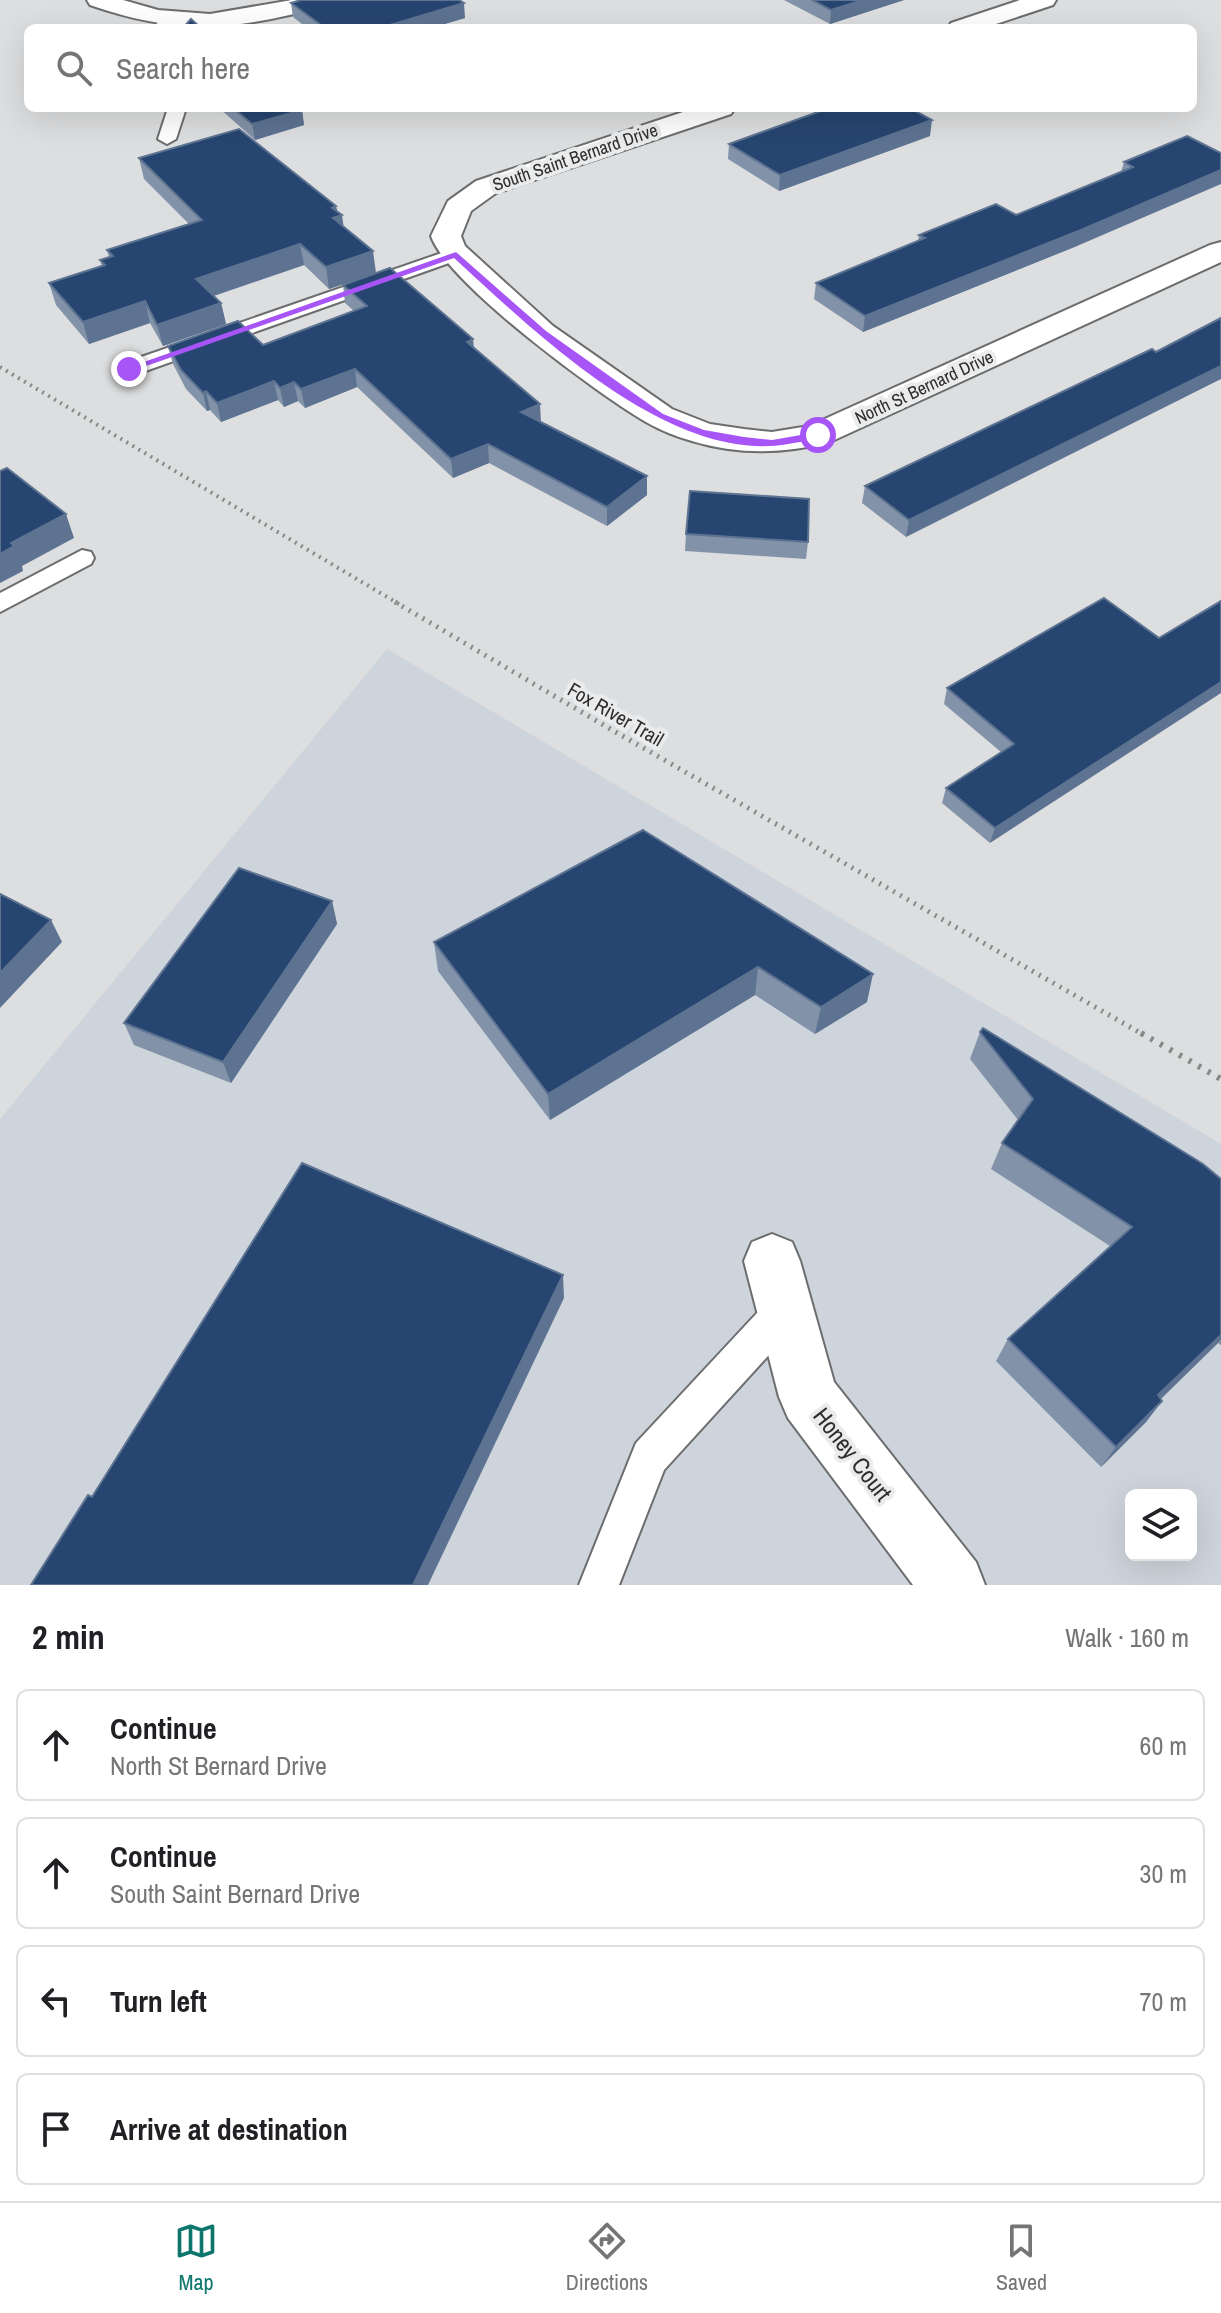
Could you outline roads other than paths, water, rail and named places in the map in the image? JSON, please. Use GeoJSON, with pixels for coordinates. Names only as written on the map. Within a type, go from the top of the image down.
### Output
{"type":"FeatureCollection","features":[{"type":"Feature","properties":{"kind":"street"},"geometry":{"type":"LineString","coordinates":[[99,0],[163,24],[234,20],[320,0]]}},
{"type":"Feature","properties":{"kind":"street"},"geometry":{"type":"LineString","coordinates":[[972,24],[1044,0]]}},
{"type":"Feature","properties":{"kind":"street","name":"South Saint Bernard Drive"},"geometry":{"type":"LineString","coordinates":[[456,254],[446,236],[458,207],[473,194],[710,112]]}},
{"type":"Feature","properties":{"kind":"street","name":"North St Bernard Drive"},"geometry":{"type":"LineString","coordinates":[[456,254],[542,333],[660,416],[702,433],[784,442],[818,435],[1221,251]]}},
{"type":"Feature","properties":{"kind":"street","name":"Honey Court"},"geometry":{"type":"LineString","coordinates":[[779,1285],[809,1397],[953,1585]]}},
{"type":"Feature","properties":{"kind":"lane"},"geometry":{"type":"LineString","coordinates":[[167,139],[176,112]]}},
{"type":"Feature","properties":{"kind":"lane"},"geometry":{"type":"LineString","coordinates":[[129,369],[456,254]]}},
{"type":"Feature","properties":{"kind":"lane"},"geometry":{"type":"LineString","coordinates":[[0,604],[82,558]]}},
{"type":"Feature","properties":{"kind":"lane"},"geometry":{"type":"LineString","coordinates":[[599,1585],[650,1457],[779,1285]]}}]}
